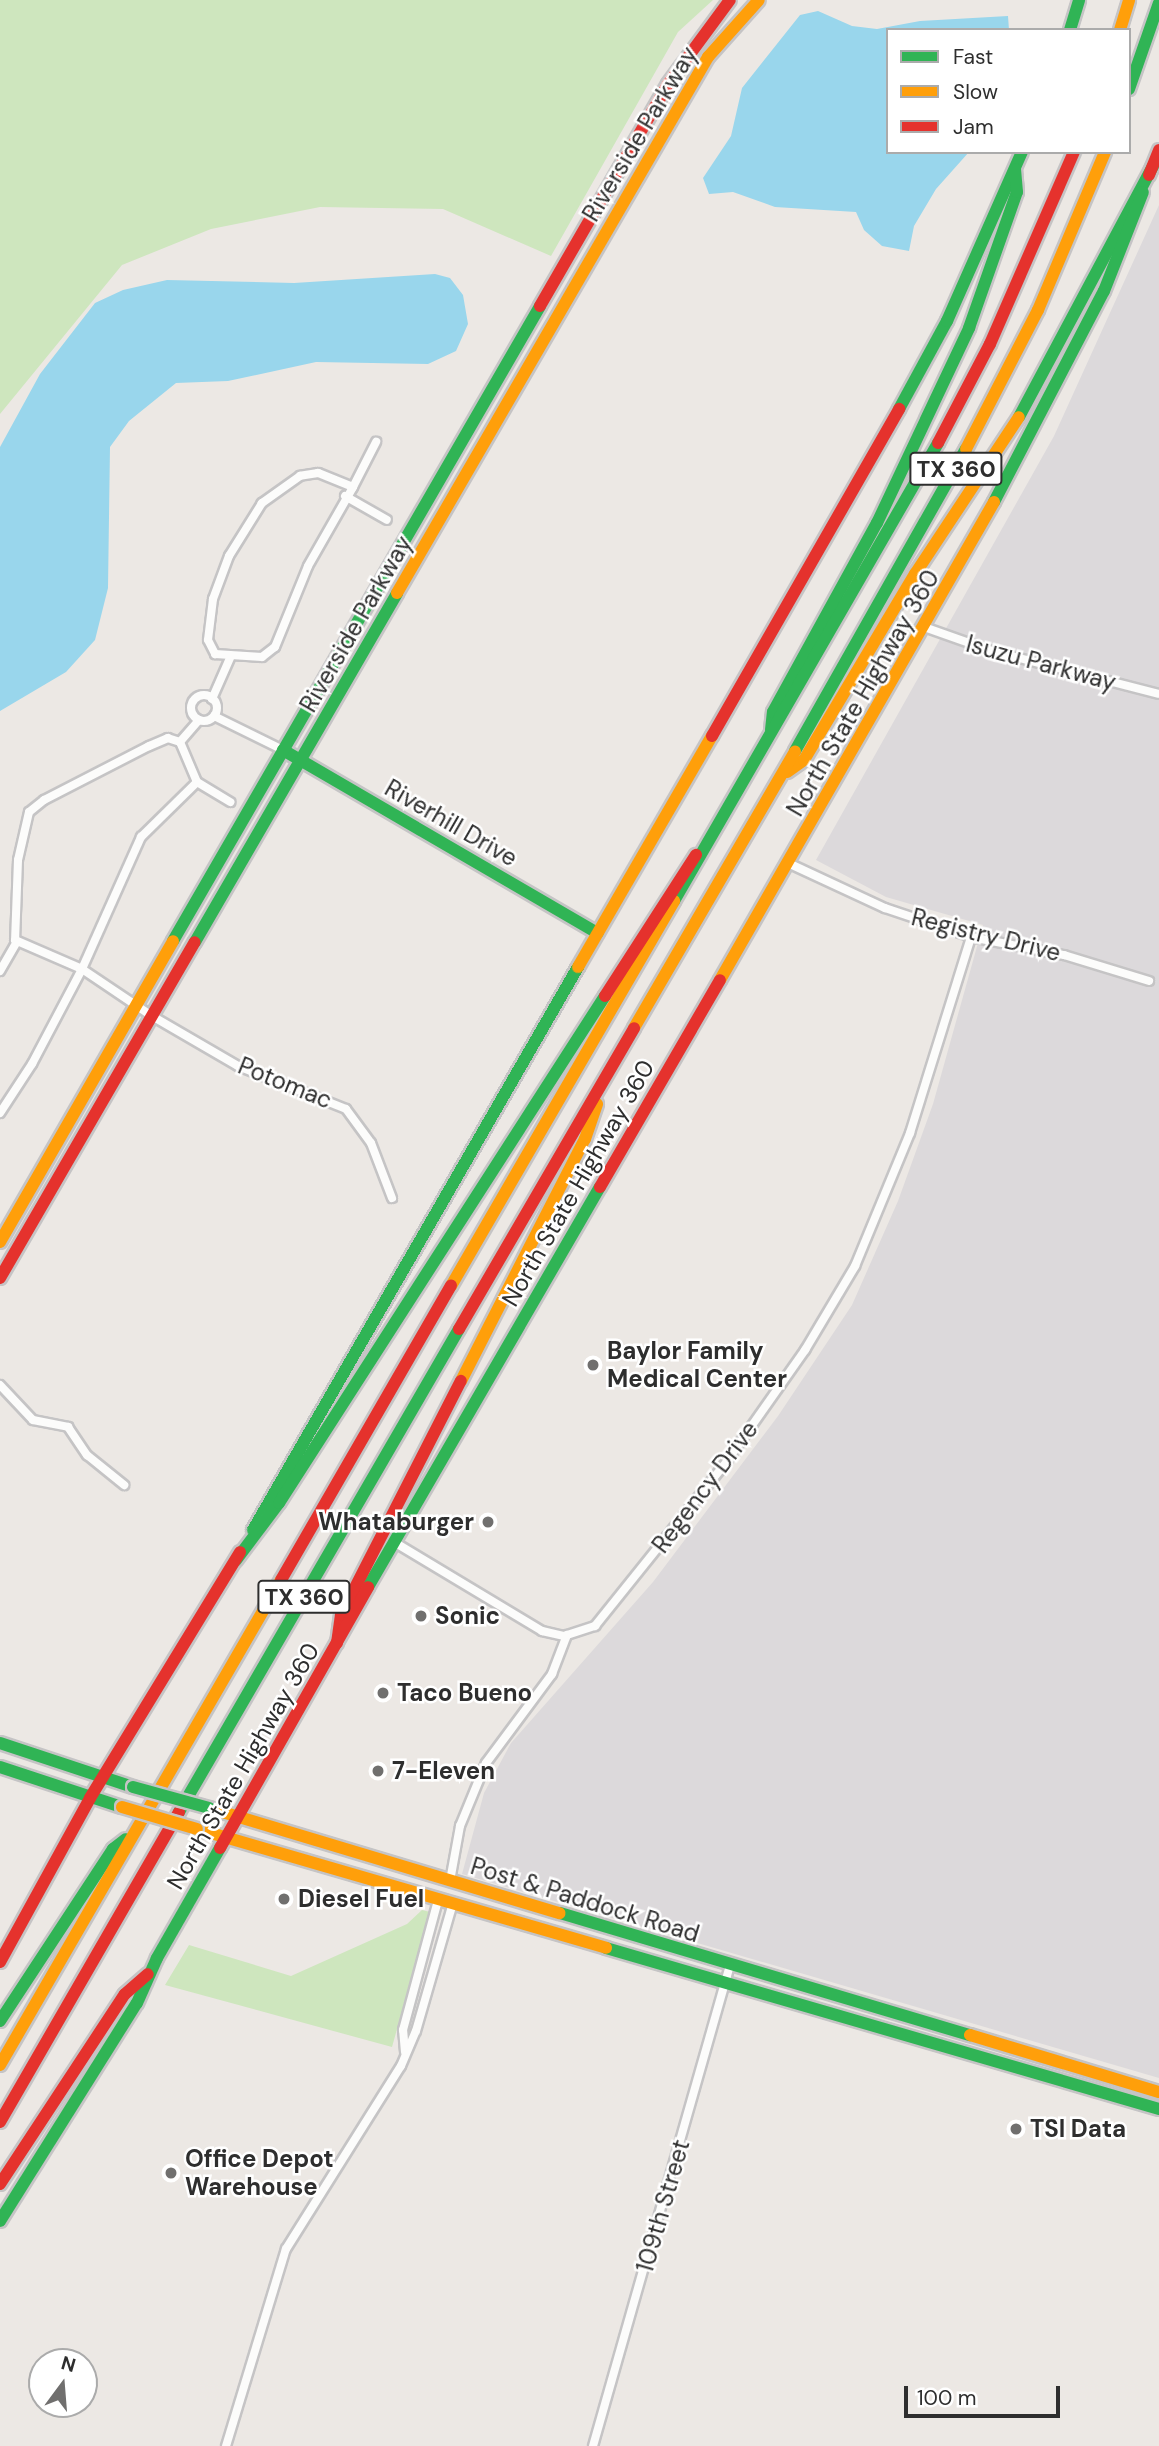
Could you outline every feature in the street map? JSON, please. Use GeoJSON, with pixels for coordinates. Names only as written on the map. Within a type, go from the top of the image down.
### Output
{"type":"FeatureCollection","features":[{"type":"Feature","properties":{"kind":"main road","name":"Riverside Parkway"},"geometry":{"type":"LineString","coordinates":[[0,1242],[668,84],[730,0]]}},
{"type":"Feature","properties":{"kind":"main road","name":"Riverside Parkway"},"geometry":{"type":"LineString","coordinates":[[0,1278],[708,57],[759,0]]}},
{"type":"Feature","properties":{"kind":"main road"},"geometry":{"type":"LineString","coordinates":[[1072,27],[1079,0]]}},
{"type":"Feature","properties":{"kind":"main road"},"geometry":{"type":"LineString","coordinates":[[1072,27],[1090,0]]}},
{"type":"Feature","properties":{"kind":"main road"},"geometry":{"type":"LineString","coordinates":[[1121,28],[1129,0]]}},
{"type":"Feature","properties":{"kind":"main road"},"geometry":{"type":"LineString","coordinates":[[1131,84],[1159,3],[1152,0]]}},
{"type":"Feature","properties":{"kind":"main road","name":"North State Highway 360"},"geometry":{"type":"LineString","coordinates":[[0,2221],[137,2003],[148,1974],[241,1817],[394,1542],[925,628],[1057,386],[1104,291],[1159,150]]}},
{"type":"Feature","properties":{"kind":"main road"},"geometry":{"type":"LineString","coordinates":[[0,1962],[102,1777],[236,1560],[913,386],[1021,154]]}},
{"type":"Feature","properties":{"kind":"main road","name":"TX 360"},"geometry":{"type":"LineString","coordinates":[[0,2065],[708,845],[958,407],[1032,253],[1073,154]]}},
{"type":"Feature","properties":{"kind":"main road","name":"TX 360"},"geometry":{"type":"LineString","coordinates":[[0,2122],[783,774],[979,428],[1038,310],[1104,154]]}},
{"type":"Feature","properties":{"kind":"main road"},"geometry":{"type":"LineString","coordinates":[[783,774],[804,760],[915,574],[1035,393],[1116,228],[1153,166]]}},
{"type":"Feature","properties":{"kind":"main road"},"geometry":{"type":"LineString","coordinates":[[769,739],[773,712],[877,523],[969,328],[1017,192],[1015,169]]}},
{"type":"Feature","properties":{"kind":"main road"},"geometry":{"type":"LineString","coordinates":[[552,288],[568,297]]}},
{"type":"Feature","properties":{"kind":"main road","name":"Riverhill Drive"},"geometry":{"type":"LineString","coordinates":[[283,750],[598,933]]}},
{"type":"Feature","properties":{"kind":"main road"},"geometry":{"type":"LineString","coordinates":[[236,1560],[279,1503],[688,861],[708,845]]}},
{"type":"Feature","properties":{"kind":"main road"},"geometry":{"type":"LineString","coordinates":[[337,1643],[341,1615],[585,1139],[608,1072]]}},
{"type":"Feature","properties":{"kind":"main road","name":"Post & Paddock Road"},"geometry":{"type":"LineString","coordinates":[[0,1743],[133,1787],[1159,2092]]}},
{"type":"Feature","properties":{"kind":"main road","name":"Post & Paddock Road"},"geometry":{"type":"LineString","coordinates":[[0,1768],[228,1839],[1159,2109]]}},
{"type":"Feature","properties":{"kind":"main road"},"geometry":{"type":"LineString","coordinates":[[0,2021],[113,1849],[133,1834]]}},
{"type":"Feature","properties":{"kind":"main road"},"geometry":{"type":"LineString","coordinates":[[438,1900],[450,1881]]}},
{"type":"Feature","properties":{"kind":"main road"},"geometry":{"type":"LineString","coordinates":[[450,1881],[453,1903]]}},
{"type":"Feature","properties":{"kind":"main road"},"geometry":{"type":"LineString","coordinates":[[0,2184],[125,1994],[148,1974]]}},
{"type":"Feature","properties":{"kind":"main road"},"geometry":{"type":"LineString","coordinates":[[974,2057],[979,2040]]}},
{"type":"Feature","properties":{"kind":"street"},"geometry":{"type":"LineString","coordinates":[[353,486],[318,473],[300,476],[282,486],[262,503],[238,540],[213,599],[210,648],[230,658],[262,657],[275,647],[292,599],[345,496],[353,486],[376,442]]}},
{"type":"Feature","properties":{"kind":"street"},"geometry":{"type":"LineString","coordinates":[[345,496],[387,520]]}},
{"type":"Feature","properties":{"kind":"street","name":"Isuzu Parkway"},"geometry":{"type":"LineString","coordinates":[[925,628],[992,651],[1159,694]]}},
{"type":"Feature","properties":{"kind":"street"},"geometry":{"type":"LineString","coordinates":[[214,716],[212,699],[230,658]]}},
{"type":"Feature","properties":{"kind":"street"},"geometry":{"type":"LineString","coordinates":[[199,720],[192,713],[194,699],[203,696],[212,699]]}},
{"type":"Feature","properties":{"kind":"street"},"geometry":{"type":"LineString","coordinates":[[180,741],[199,720],[214,716],[283,750]]}},
{"type":"Feature","properties":{"kind":"street"},"geometry":{"type":"LineString","coordinates":[[0,971],[17,942],[12,931],[18,860],[29,813],[44,800],[149,746],[168,738],[180,741]]}},
{"type":"Feature","properties":{"kind":"street"},"geometry":{"type":"LineString","coordinates":[[180,741],[197,782],[230,802]]}},
{"type":"Feature","properties":{"kind":"street"},"geometry":{"type":"LineString","coordinates":[[0,1113],[32,1065],[82,970],[141,837],[197,782]]}},
{"type":"Feature","properties":{"kind":"street","name":"Registry Drive"},"geometry":{"type":"LineString","coordinates":[[788,863],[885,908],[971,937],[1064,955],[1149,981]]}},
{"type":"Feature","properties":{"kind":"street","name":"Regency Drive"},"geometry":{"type":"LineString","coordinates":[[567,1635],[595,1626],[636,1577],[727,1461],[838,1298],[910,1133],[971,937]]}},
{"type":"Feature","properties":{"kind":"street","name":"Potomac"},"geometry":{"type":"LineString","coordinates":[[17,942],[82,970],[152,1016],[238,1066],[346,1109],[371,1143],[392,1198]]}},
{"type":"Feature","properties":{"kind":"street"},"geometry":{"type":"LineString","coordinates":[[0,1385],[33,1420],[68,1427],[87,1455],[124,1485]]}},
{"type":"Feature","properties":{"kind":"street"},"geometry":{"type":"LineString","coordinates":[[394,1542],[520,1620],[542,1631],[567,1635],[552,1674],[486,1763],[460,1826],[450,1881]]}},
{"type":"Feature","properties":{"kind":"street"},"geometry":{"type":"LineString","coordinates":[[405,2052],[403,2029],[438,1900]]}},
{"type":"Feature","properties":{"kind":"street"},"geometry":{"type":"LineString","coordinates":[[226,2446],[286,2249],[318,2193],[368,2125],[401,2066],[416,2031],[453,1903]]}},
{"type":"Feature","properties":{"kind":"street","name":"109th Street"},"geometry":{"type":"LineString","coordinates":[[593,2446],[730,1965]]}},
{"type":"Feature","properties":{"kind":"shaded area"},"geometry":{"type":"Polygon","coordinates":[[[1159,205],[1159,2078],[462,1874],[484,1793],[511,1743],[653,1582],[778,1416],[852,1305],[898,1201],[933,1104],[983,925],[886,897],[816,860],[1054,436],[1159,205]]]}},
{"type":"Feature","properties":{"kind":"green space"},"geometry":{"type":"Polygon","coordinates":[[[0,0],[713,0],[678,32],[551,256],[443,209],[320,207],[211,229],[122,265],[0,414],[0,0]]]}},
{"type":"Feature","properties":{"kind":"green space"},"geometry":{"type":"Polygon","coordinates":[[[422,1910],[430,1912],[392,2047],[165,1985],[189,1945],[291,1976],[407,1924],[422,1910]]]}},
{"type":"Feature","properties":{"kind":"water"},"geometry":{"type":"Polygon","coordinates":[[[818,11],[852,26],[877,29],[920,21],[1008,16],[1009,28],[886,28],[886,154],[967,154],[936,189],[914,226],[909,251],[882,246],[864,230],[856,212],[775,207],[733,192],[709,194],[703,178],[731,136],[742,88],[800,15],[818,11]]]}},
{"type":"Feature","properties":{"kind":"water"},"geometry":{"type":"Polygon","coordinates":[[[435,274],[450,278],[463,295],[468,324],[456,351],[428,364],[316,362],[228,381],[176,383],[129,421],[110,447],[108,588],[95,640],[66,672],[0,711],[0,447],[40,374],[95,303],[123,290],[167,280],[294,283],[435,274]]]}},
{"type":"Feature","properties":{"kind":"traffic: fast"},"geometry":{"type":"LineString","coordinates":[[1071,28],[1079,0]]}},
{"type":"Feature","properties":{"kind":"traffic: fast"},"geometry":{"type":"LineString","coordinates":[[1131,83],[1159,3]]}},
{"type":"Feature","properties":{"kind":"traffic: fast"},"geometry":{"type":"LineString","coordinates":[[899,409],[947,321],[1021,154]]}},
{"type":"Feature","properties":{"kind":"traffic: fast"},"geometry":{"type":"LineString","coordinates":[[1019,417],[1153,166]]}},
{"type":"Feature","properties":{"kind":"traffic: fast"},"geometry":{"type":"LineString","coordinates":[[771,730],[773,712],[877,523],[969,328],[1017,192],[1015,169]]}},
{"type":"Feature","properties":{"kind":"traffic: fast"},"geometry":{"type":"LineString","coordinates":[[994,502],[1104,291],[1143,192]]}},
{"type":"Feature","properties":{"kind":"traffic: fast"},"geometry":{"type":"LineString","coordinates":[[173,941],[540,306]]}},
{"type":"Feature","properties":{"kind":"traffic: fast"},"geometry":{"type":"LineString","coordinates":[[674,901],[938,443]]}},
{"type":"Feature","properties":{"kind":"traffic: fast"},"geometry":{"type":"LineString","coordinates":[[795,751],[966,449]]}},
{"type":"Feature","properties":{"kind":"traffic: fast"},"geometry":{"type":"LineString","coordinates":[[195,942],[397,593]]}},
{"type":"Feature","properties":{"kind":"traffic: fast"},"geometry":{"type":"LineString","coordinates":[[283,750],[598,933]]}},
{"type":"Feature","properties":{"kind":"traffic: fast"},"geometry":{"type":"LineString","coordinates":[[253,1530],[578,967]]}},
{"type":"Feature","properties":{"kind":"traffic: fast"},"geometry":{"type":"LineString","coordinates":[[236,1560],[279,1503],[605,996]]}},
{"type":"Feature","properties":{"kind":"traffic: fast"},"geometry":{"type":"LineString","coordinates":[[368,1587],[600,1187]]}},
{"type":"Feature","properties":{"kind":"traffic: fast"},"geometry":{"type":"LineString","coordinates":[[179,1812],[459,1329]]}},
{"type":"Feature","properties":{"kind":"traffic: fast"},"geometry":{"type":"LineString","coordinates":[[0,1743],[133,1787]]}},
{"type":"Feature","properties":{"kind":"traffic: fast"},"geometry":{"type":"LineString","coordinates":[[0,1767],[122,1807]]}},
{"type":"Feature","properties":{"kind":"traffic: fast"},"geometry":{"type":"LineString","coordinates":[[133,1787],[209,1808]]}},
{"type":"Feature","properties":{"kind":"traffic: fast"},"geometry":{"type":"LineString","coordinates":[[0,2021],[113,1849],[126,1839]]}},
{"type":"Feature","properties":{"kind":"traffic: fast"},"geometry":{"type":"LineString","coordinates":[[0,2221],[137,2003],[157,1958],[220,1848]]}},
{"type":"Feature","properties":{"kind":"traffic: fast"},"geometry":{"type":"LineString","coordinates":[[560,1913],[970,2035]]}},
{"type":"Feature","properties":{"kind":"traffic: fast"},"geometry":{"type":"LineString","coordinates":[[606,1948],[1159,2109]]}},
{"type":"Feature","properties":{"kind":"traffic: slow"},"geometry":{"type":"LineString","coordinates":[[397,593],[708,57],[759,0]]}},
{"type":"Feature","properties":{"kind":"traffic: slow"},"geometry":{"type":"LineString","coordinates":[[1121,28],[1129,0]]}},
{"type":"Feature","properties":{"kind":"traffic: slow"},"geometry":{"type":"LineString","coordinates":[[966,449],[1038,310],[1104,154]]}},
{"type":"Feature","properties":{"kind":"traffic: slow"},"geometry":{"type":"LineString","coordinates":[[787,772],[804,760],[915,574],[1019,417]]}},
{"type":"Feature","properties":{"kind":"traffic: slow"},"geometry":{"type":"LineString","coordinates":[[720,980],[994,502]]}},
{"type":"Feature","properties":{"kind":"traffic: slow"},"geometry":{"type":"LineString","coordinates":[[578,967],[712,736]]}},
{"type":"Feature","properties":{"kind":"traffic: slow"},"geometry":{"type":"LineString","coordinates":[[634,1028],[795,751]]}},
{"type":"Feature","properties":{"kind":"traffic: slow"},"geometry":{"type":"LineString","coordinates":[[451,1286],[674,901]]}},
{"type":"Feature","properties":{"kind":"traffic: slow"},"geometry":{"type":"LineString","coordinates":[[0,1242],[173,941]]}},
{"type":"Feature","properties":{"kind":"traffic: slow"},"geometry":{"type":"LineString","coordinates":[[461,1381],[585,1139],[597,1104]]}},
{"type":"Feature","properties":{"kind":"traffic: slow"},"geometry":{"type":"LineString","coordinates":[[0,2065],[281,1580]]}},
{"type":"Feature","properties":{"kind":"traffic: slow"},"geometry":{"type":"LineString","coordinates":[[122,1807],[197,1829]]}},
{"type":"Feature","properties":{"kind":"traffic: slow"},"geometry":{"type":"LineString","coordinates":[[209,1808],[560,1913]]}},
{"type":"Feature","properties":{"kind":"traffic: slow"},"geometry":{"type":"LineString","coordinates":[[197,1829],[606,1948]]}},
{"type":"Feature","properties":{"kind":"traffic: slow"},"geometry":{"type":"LineString","coordinates":[[970,2035],[1159,2092]]}},
{"type":"Feature","properties":{"kind":"traffic: jam"},"geometry":{"type":"LineString","coordinates":[[540,306],[668,84],[730,0]]}},
{"type":"Feature","properties":{"kind":"traffic: jam"},"geometry":{"type":"LineString","coordinates":[[1149,175],[1159,150]]}},
{"type":"Feature","properties":{"kind":"traffic: jam"},"geometry":{"type":"LineString","coordinates":[[938,443],[990,344],[1073,154]]}},
{"type":"Feature","properties":{"kind":"traffic: jam"},"geometry":{"type":"LineString","coordinates":[[712,736],[899,409]]}},
{"type":"Feature","properties":{"kind":"traffic: jam"},"geometry":{"type":"LineString","coordinates":[[605,996],[696,855]]}},
{"type":"Feature","properties":{"kind":"traffic: jam"},"geometry":{"type":"LineString","coordinates":[[0,1278],[195,942]]}},
{"type":"Feature","properties":{"kind":"traffic: jam"},"geometry":{"type":"LineString","coordinates":[[600,1187],[720,980]]}},
{"type":"Feature","properties":{"kind":"traffic: jam"},"geometry":{"type":"LineString","coordinates":[[459,1329],[634,1028]]}},
{"type":"Feature","properties":{"kind":"traffic: jam"},"geometry":{"type":"LineString","coordinates":[[281,1580],[451,1286]]}},
{"type":"Feature","properties":{"kind":"traffic: jam"},"geometry":{"type":"LineString","coordinates":[[337,1643],[341,1615],[461,1381]]}},
{"type":"Feature","properties":{"kind":"traffic: jam"},"geometry":{"type":"LineString","coordinates":[[0,1962],[90,1798],[240,1552]]}},
{"type":"Feature","properties":{"kind":"traffic: jam"},"geometry":{"type":"LineString","coordinates":[[220,1848],[368,1587]]}},
{"type":"Feature","properties":{"kind":"traffic: jam"},"geometry":{"type":"LineString","coordinates":[[0,2122],[179,1812]]}},
{"type":"Feature","properties":{"kind":"traffic: jam"},"geometry":{"type":"LineString","coordinates":[[0,2184],[125,1994],[148,1974]]}},
{"type":"Feature","properties":{"kind":"place","name":"Baylor Family Medical Center"},"geometry":{"type":"Point","coordinates":[593,1365]}},
{"type":"Feature","properties":{"kind":"place","name":"Whataburger"},"geometry":{"type":"Point","coordinates":[488,1522]}},
{"type":"Feature","properties":{"kind":"place","name":"Sonic"},"geometry":{"type":"Point","coordinates":[421,1616]}},
{"type":"Feature","properties":{"kind":"place","name":"Taco Bueno"},"geometry":{"type":"Point","coordinates":[383,1693]}},
{"type":"Feature","properties":{"kind":"place","name":"7-Eleven"},"geometry":{"type":"Point","coordinates":[378,1771]}},
{"type":"Feature","properties":{"kind":"place","name":"Diesel Fuel"},"geometry":{"type":"Point","coordinates":[284,1899]}},
{"type":"Feature","properties":{"kind":"place","name":"TSI Data"},"geometry":{"type":"Point","coordinates":[1016,2129]}},
{"type":"Feature","properties":{"kind":"place","name":"Office Depot Warehouse"},"geometry":{"type":"Point","coordinates":[171,2173]}}]}
